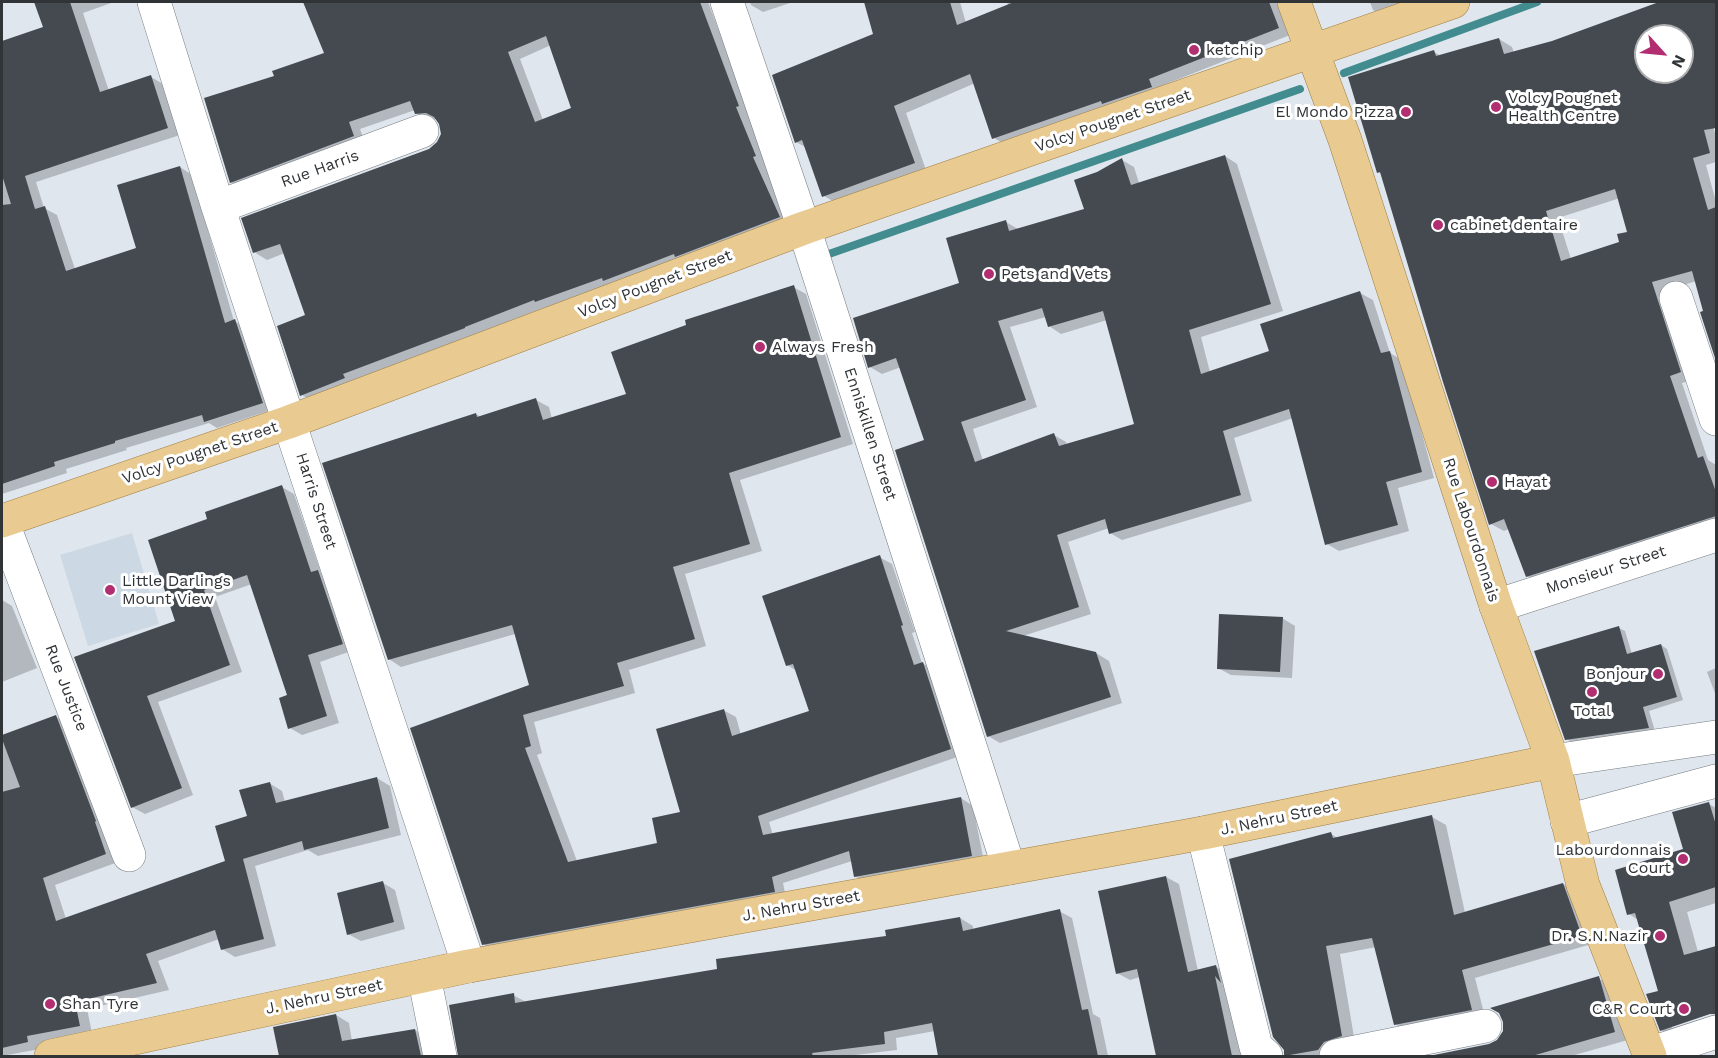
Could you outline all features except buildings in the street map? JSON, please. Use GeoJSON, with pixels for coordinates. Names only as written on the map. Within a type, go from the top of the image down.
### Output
{"type":"FeatureCollection","features":[{"type":"Feature","properties":{"kind":"main road","name":"Rue Labourdonnais"},"geometry":{"type":"LineString","coordinates":[[1294,2],[1345,140],[1496,606],[1553,761],[1583,885],[1649,1055]]}},
{"type":"Feature","properties":{"kind":"main road","name":"Volcy Pougnet Street"},"geometry":{"type":"LineString","coordinates":[[2,521],[289,422],[804,228],[1453,2]]}},
{"type":"Feature","properties":{"kind":"main road","name":"J. Nehru Street"},"geometry":{"type":"LineString","coordinates":[[51,1056],[469,966],[1203,833],[1553,761]]}},
{"type":"Feature","properties":{"kind":"street","name":"Harris Street"},"geometry":{"type":"LineString","coordinates":[[154,2],[218,207],[469,966]]}},
{"type":"Feature","properties":{"kind":"street","name":"Enniskillen Street"},"geometry":{"type":"LineString","coordinates":[[727,2],[804,228],[1009,868]]}},
{"type":"Feature","properties":{"kind":"street","name":"Rue Harris"},"geometry":{"type":"LineString","coordinates":[[218,207],[423,131]]}},
{"type":"Feature","properties":{"kind":"street"},"geometry":{"type":"LineString","coordinates":[[1676,298],[1716,419]]}},
{"type":"Feature","properties":{"kind":"street","name":"Rue Justice"},"geometry":{"type":"LineString","coordinates":[[2,521],[129,855]]}},
{"type":"Feature","properties":{"kind":"street","name":"Monsieur Street"},"geometry":{"type":"LineString","coordinates":[[1496,606],[1716,535]]}},
{"type":"Feature","properties":{"kind":"street"},"geometry":{"type":"LineString","coordinates":[[1553,761],[1715,745]]}},
{"type":"Feature","properties":{"kind":"street"},"geometry":{"type":"LineString","coordinates":[[1568,821],[1716,781]]}},
{"type":"Feature","properties":{"kind":"street"},"geometry":{"type":"LineString","coordinates":[[1203,833],[1256,1047],[1266,1056]]}},
{"type":"Feature","properties":{"kind":"street"},"geometry":{"type":"LineString","coordinates":[[424,975],[440,1056]]}},
{"type":"Feature","properties":{"kind":"street"},"geometry":{"type":"LineString","coordinates":[[1336,1056],[1485,1026]]}},
{"type":"Feature","properties":{"kind":"street"},"geometry":{"type":"LineString","coordinates":[[1649,1055],[1716,1032]]}},
{"type":"Feature","properties":{"kind":"shaded area","name":"Little Darlings Mount View"},"geometry":{"type":"Polygon","coordinates":[[[132,533],[159,624],[88,646],[60,555],[132,533]]]}},
{"type":"Feature","properties":{"kind":"waterway"},"geometry":{"type":"LineString","coordinates":[[1344,73],[1537,2]]}},
{"type":"Feature","properties":{"kind":"waterway"},"geometry":{"type":"LineString","coordinates":[[829,254],[1300,89]]}},
{"type":"Feature","properties":{"kind":"place","name":"ketchip"},"geometry":{"type":"Point","coordinates":[1194,50]}},
{"type":"Feature","properties":{"kind":"place","name":"Volcy Pougnet Health Centre"},"geometry":{"type":"Point","coordinates":[1496,107]}},
{"type":"Feature","properties":{"kind":"place","name":"El Mondo Pizza"},"geometry":{"type":"Point","coordinates":[1406,112]}},
{"type":"Feature","properties":{"kind":"place","name":"cabinet dentaire"},"geometry":{"type":"Point","coordinates":[1438,225]}},
{"type":"Feature","properties":{"kind":"place","name":"Pets and Vets"},"geometry":{"type":"Point","coordinates":[989,274]}},
{"type":"Feature","properties":{"kind":"place","name":"Always Fresh"},"geometry":{"type":"Point","coordinates":[760,347]}},
{"type":"Feature","properties":{"kind":"place","name":"Hayat"},"geometry":{"type":"Point","coordinates":[1492,482]}},
{"type":"Feature","properties":{"kind":"place","name":"Little Darlings Mount View"},"geometry":{"type":"Point","coordinates":[110,590]}},
{"type":"Feature","properties":{"kind":"place","name":"Bonjour"},"geometry":{"type":"Point","coordinates":[1658,674]}},
{"type":"Feature","properties":{"kind":"place","name":"Total"},"geometry":{"type":"Point","coordinates":[1592,692]}},
{"type":"Feature","properties":{"kind":"place","name":"Labourdonnais Court"},"geometry":{"type":"Point","coordinates":[1683,859]}},
{"type":"Feature","properties":{"kind":"place","name":"Dr. S.N.Nazir"},"geometry":{"type":"Point","coordinates":[1660,936]}},
{"type":"Feature","properties":{"kind":"place","name":"Shan Tyre"},"geometry":{"type":"Point","coordinates":[50,1004]}},
{"type":"Feature","properties":{"kind":"place","name":"C&R Court"},"geometry":{"type":"Point","coordinates":[1684,1009]}}]}
